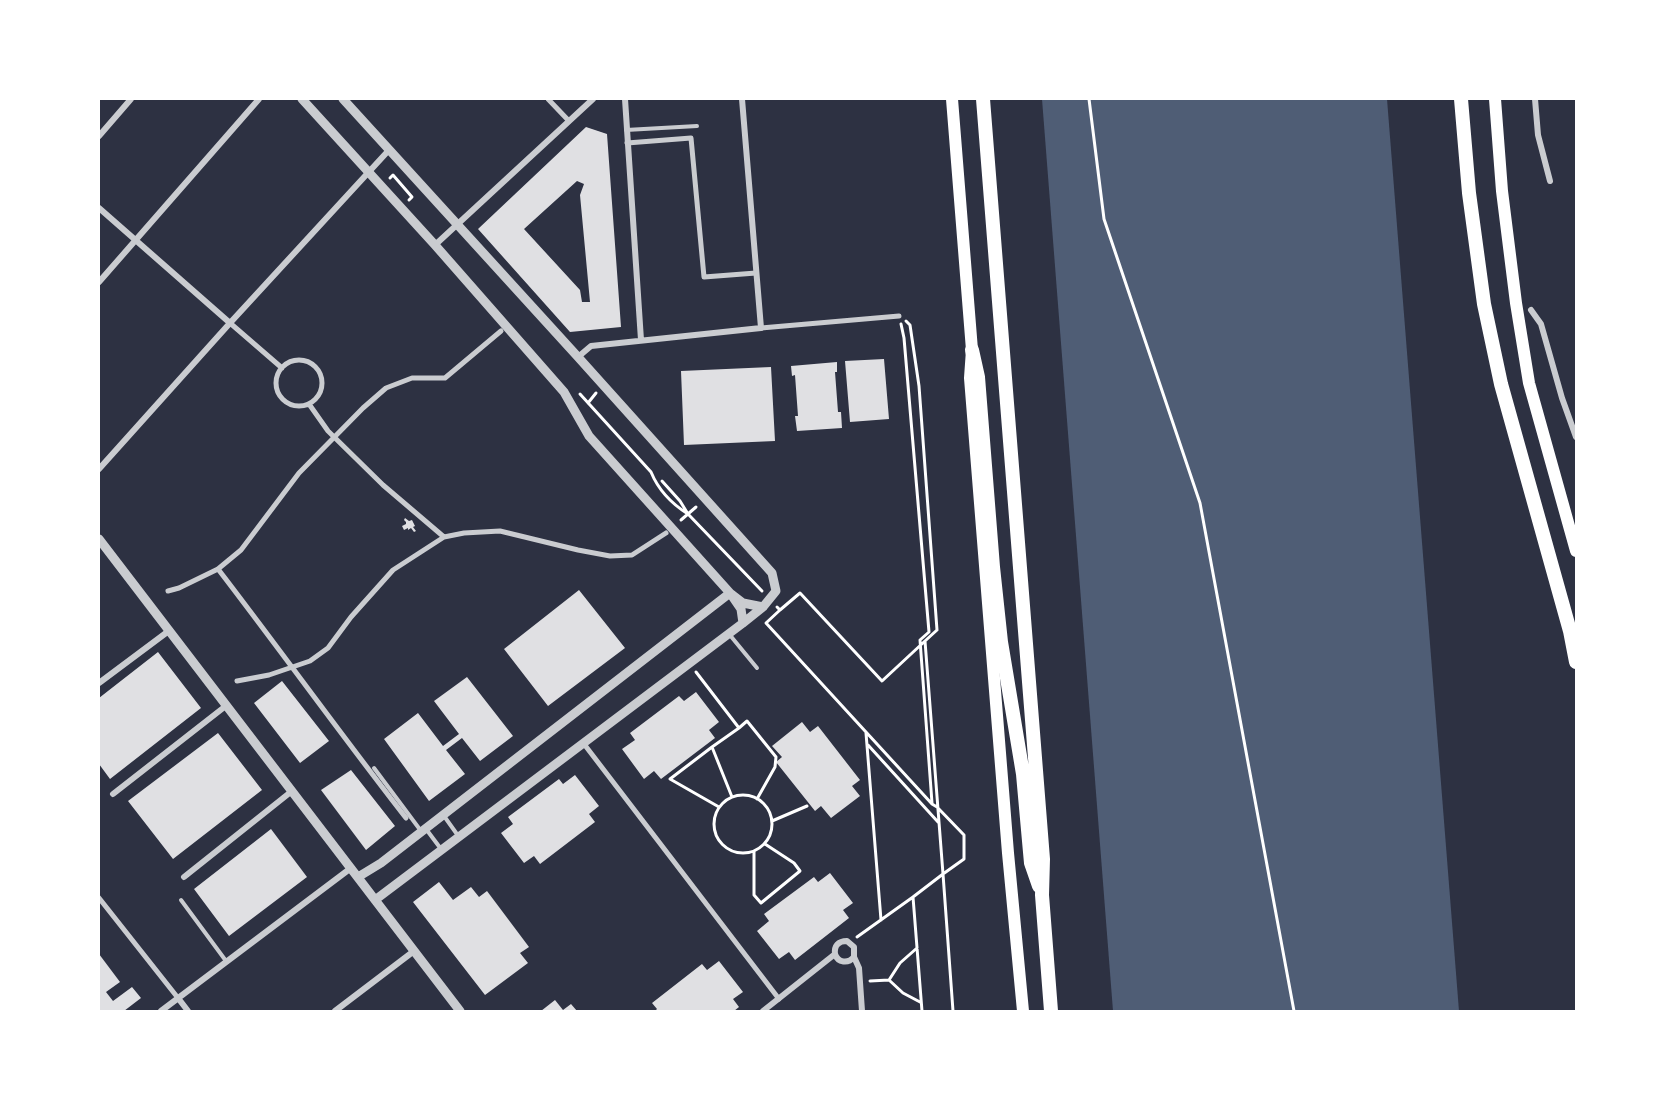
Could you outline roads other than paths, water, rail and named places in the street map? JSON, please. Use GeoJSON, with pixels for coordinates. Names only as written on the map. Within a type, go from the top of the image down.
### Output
{"type":"FeatureCollection","features":[{"type":"Feature","properties":{"kind":"highway"},"geometry":{"type":"LineString","coordinates":[[952,99],[972,350],[978,377],[1001,642],[1023,774],[1031,863],[1042,895]]}},
{"type":"Feature","properties":{"kind":"highway"},"geometry":{"type":"LineString","coordinates":[[983,99],[1043,859],[1042,895],[1051,1011]]}},
{"type":"Feature","properties":{"kind":"highway"},"geometry":{"type":"LineString","coordinates":[[1461,99],[1469,193],[1484,304],[1501,384],[1570,631],[1576,662]]}},
{"type":"Feature","properties":{"kind":"highway"},"geometry":{"type":"LineString","coordinates":[[1495,99],[1510,258],[1529,383],[1576,551]]}},
{"type":"Feature","properties":{"kind":"highway"},"geometry":{"type":"LineString","coordinates":[[972,350],[970,378],[1023,1011]]}},
{"type":"Feature","properties":{"kind":"street"},"geometry":{"type":"LineString","coordinates":[[99,136],[130,99]]}},
{"type":"Feature","properties":{"kind":"street"},"geometry":{"type":"LineString","coordinates":[[99,282],[259,99]]}},
{"type":"Feature","properties":{"kind":"street"},"geometry":{"type":"LineString","coordinates":[[302,99],[435,245],[564,392],[589,436],[669,531],[730,593],[743,603],[763,607]]}},
{"type":"Feature","properties":{"kind":"street"},"geometry":{"type":"LineString","coordinates":[[343,99],[705,498],[771,573],[776,591],[763,607],[743,623],[375,900]]}},
{"type":"Feature","properties":{"kind":"street"},"geometry":{"type":"LineString","coordinates":[[548,99],[569,121]]}},
{"type":"Feature","properties":{"kind":"street"},"geometry":{"type":"LineString","coordinates":[[435,245],[593,99]]}},
{"type":"Feature","properties":{"kind":"street"},"geometry":{"type":"LineString","coordinates":[[625,99],[641,340]]}},
{"type":"Feature","properties":{"kind":"street"},"geometry":{"type":"LineString","coordinates":[[742,99],[761,328]]}},
{"type":"Feature","properties":{"kind":"street"},"geometry":{"type":"LineString","coordinates":[[1535,99],[1538,135],[1550,181]]}},
{"type":"Feature","properties":{"kind":"street"},"geometry":{"type":"LineString","coordinates":[[627,143],[691,138],[704,277],[756,273]]}},
{"type":"Feature","properties":{"kind":"street"},"geometry":{"type":"LineString","coordinates":[[99,469],[389,150]]}},
{"type":"Feature","properties":{"kind":"street"},"geometry":{"type":"LineString","coordinates":[[99,208],[282,368]]}},
{"type":"Feature","properties":{"kind":"street"},"geometry":{"type":"LineString","coordinates":[[1532,310],[1541,324],[1562,398],[1576,437]]}},
{"type":"Feature","properties":{"kind":"street"},"geometry":{"type":"LineString","coordinates":[[578,357],[591,345],[899,316]]}},
{"type":"Feature","properties":{"kind":"street"},"geometry":{"type":"LineString","coordinates":[[168,591],[218,569],[241,550],[300,473],[363,408],[386,388],[412,378],[445,378],[501,331]]}},
{"type":"Feature","properties":{"kind":"street"},"geometry":{"type":"LineString","coordinates":[[302,361],[315,367],[319,373],[322,380],[320,394],[309,404],[293,406],[280,397],[276,382],[278,374],[288,363],[302,361]]}},
{"type":"Feature","properties":{"kind":"street"},"geometry":{"type":"LineString","coordinates":[[309,404],[335,437],[383,485],[444,537]]}},
{"type":"Feature","properties":{"kind":"street"},"geometry":{"type":"LineString","coordinates":[[237,681],[292,668],[310,661],[327,648],[393,570],[444,537],[464,532],[500,531],[610,556],[632,555],[669,531]]}},
{"type":"Feature","properties":{"kind":"street"},"geometry":{"type":"LineString","coordinates":[[99,539],[460,1011]]}},
{"type":"Feature","properties":{"kind":"street"},"geometry":{"type":"LineString","coordinates":[[218,569],[406,818]]}},
{"type":"Feature","properties":{"kind":"street"},"geometry":{"type":"LineString","coordinates":[[730,593],[741,609],[743,623]]}},
{"type":"Feature","properties":{"kind":"street"},"geometry":{"type":"LineString","coordinates":[[358,877],[443,815],[730,593]]}},
{"type":"Feature","properties":{"kind":"street"},"geometry":{"type":"LineString","coordinates":[[99,683],[170,630]]}},
{"type":"Feature","properties":{"kind":"street"},"geometry":{"type":"LineString","coordinates":[[113,794],[227,705]]}},
{"type":"Feature","properties":{"kind":"street"},"geometry":{"type":"LineString","coordinates":[[584,744],[779,999]]}},
{"type":"Feature","properties":{"kind":"street"},"geometry":{"type":"LineString","coordinates":[[184,877],[292,791]]}},
{"type":"Feature","properties":{"kind":"street"},"geometry":{"type":"LineString","coordinates":[[161,1011],[351,868]]}},
{"type":"Feature","properties":{"kind":"street"},"geometry":{"type":"LineString","coordinates":[[99,898],[188,1011]]}},
{"type":"Feature","properties":{"kind":"street"},"geometry":{"type":"LineString","coordinates":[[854,957],[845,962],[839,960],[835,954],[835,948],[840,942],[850,942],[855,950],[854,957],[859,968],[862,1011]]}},
{"type":"Feature","properties":{"kind":"street"},"geometry":{"type":"LineString","coordinates":[[335,1011],[414,951]]}},
{"type":"Feature","properties":{"kind":"street"},"geometry":{"type":"LineString","coordinates":[[763,1011],[835,954]]}},
{"type":"Feature","properties":{"kind":"lane"},"geometry":{"type":"LineString","coordinates":[[626,130],[697,126]]}},
{"type":"Feature","properties":{"kind":"lane"},"geometry":{"type":"LineString","coordinates":[[729,633],[757,668]]}},
{"type":"Feature","properties":{"kind":"lane"},"geometry":{"type":"LineString","coordinates":[[374,768],[423,830],[442,850]]}},
{"type":"Feature","properties":{"kind":"lane"},"geometry":{"type":"LineString","coordinates":[[443,815],[460,837]]}},
{"type":"Feature","properties":{"kind":"lane"},"geometry":{"type":"LineString","coordinates":[[181,900],[226,962]]}},
{"type":"Feature","properties":{"kind":"water"},"geometry":{"type":"Polygon","coordinates":[[[1042,99],[1387,99],[1459,1011],[1113,1011],[1042,99]]]}}]}
